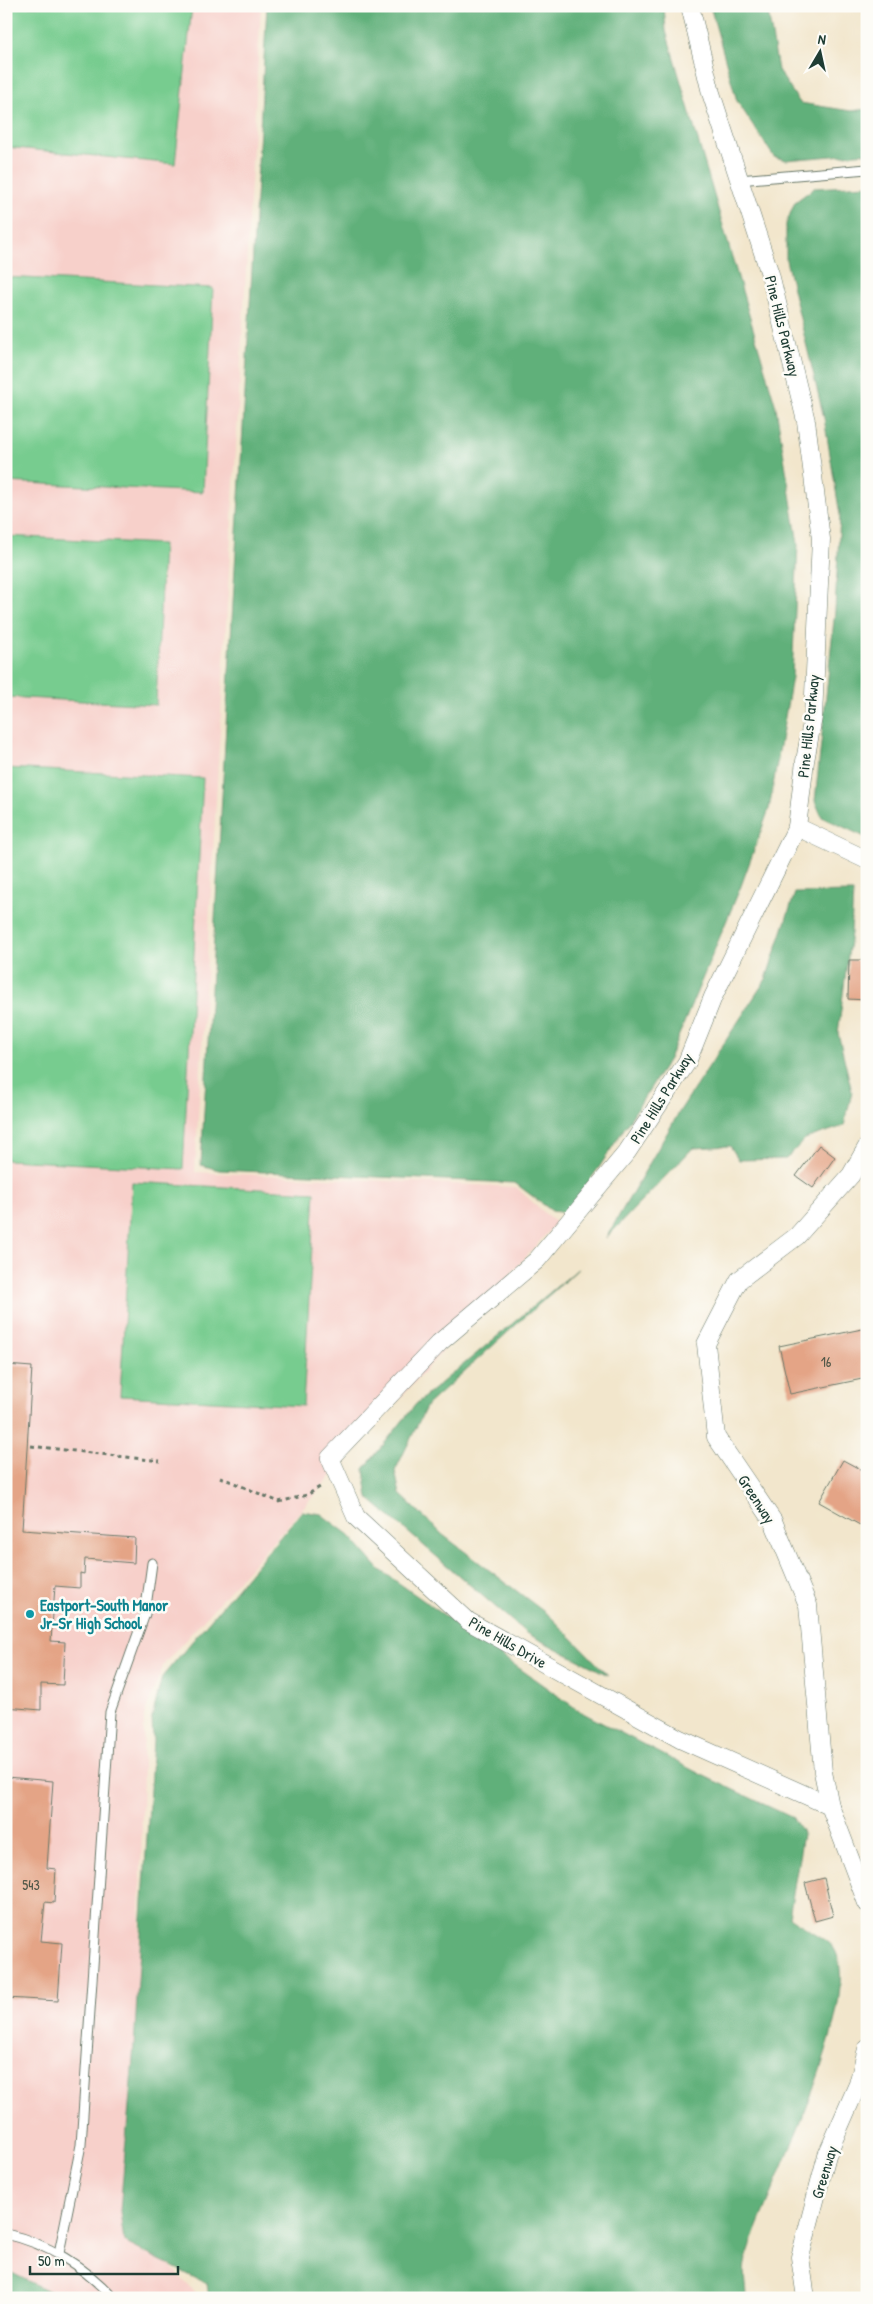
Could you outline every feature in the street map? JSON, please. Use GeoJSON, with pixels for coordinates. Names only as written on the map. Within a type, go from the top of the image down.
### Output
{"type":"FeatureCollection","features":[{"type":"Feature","properties":{"kind":"street","name":"Pine Hills Parkway"},"geometry":{"type":"LineString","coordinates":[[439,1343],[537,1260],[627,1152],[687,1062],[712,997],[797,827],[804,760],[813,717],[821,539],[806,421],[770,274],[711,93],[690,6]]}},
{"type":"Feature","properties":{"kind":"street"},"geometry":{"type":"LineString","coordinates":[[797,827],[867,860]]}},
{"type":"Feature","properties":{"kind":"street","name":"Greenway"},"geometry":{"type":"LineString","coordinates":[[867,1147],[851,1175],[797,1236],[739,1280],[706,1344],[716,1437],[773,1521],[808,1605],[823,1772],[830,1806],[867,1904]]}},
{"type":"Feature","properties":{"kind":"street","name":"Pine Hills Drive"},"geometry":{"type":"LineString","coordinates":[[439,1343],[330,1458],[356,1517],[468,1620],[680,1739],[830,1806]]}},
{"type":"Feature","properties":{"kind":"street","name":"Greenway"},"geometry":{"type":"LineString","coordinates":[[806,2298],[800,2257],[827,2155],[858,2084],[867,2049]]}},
{"type":"Feature","properties":{"kind":"lane"},"geometry":{"type":"LineString","coordinates":[[740,180],[867,168]]}},
{"type":"Feature","properties":{"kind":"lane"},"geometry":{"type":"LineString","coordinates":[[59,2254],[81,2145],[110,1712],[145,1614],[152,1563]]}},
{"type":"Feature","properties":{"kind":"lane"},"geometry":{"type":"LineString","coordinates":[[6,2234],[39,2244],[59,2254],[84,2272],[113,2298]]}},
{"type":"Feature","properties":{"kind":"path"},"geometry":{"type":"LineString","coordinates":[[31,1446],[160,1461]]}},
{"type":"Feature","properties":{"kind":"path"},"geometry":{"type":"LineString","coordinates":[[220,1477],[279,1502],[307,1494],[339,1477]]}},
{"type":"Feature","properties":{"kind":"shaded area"},"geometry":{"type":"Polygon","coordinates":[[[6,6],[261,6],[195,1172],[516,1187],[556,1223],[164,1664],[144,1716],[134,2227],[200,2298],[6,2298],[6,6]]]}},
{"type":"Feature","properties":{"kind":"green space"},"geometry":{"type":"Polygon","coordinates":[[[6,6],[192,6],[175,164],[6,147],[6,6]]]}},
{"type":"Feature","properties":{"kind":"green space"},"geometry":{"type":"Polygon","coordinates":[[[267,6],[664,6],[666,31],[776,407],[798,544],[792,677],[769,809],[741,886],[669,1059],[600,1166],[566,1213],[552,1211],[515,1183],[219,1170],[201,1165],[267,6]]]}},
{"type":"Feature","properties":{"kind":"green space"},"geometry":{"type":"Polygon","coordinates":[[[710,6],[767,6],[778,70],[800,103],[851,111],[867,109],[867,153],[786,160],[774,157],[737,101],[710,6]]]}},
{"type":"Feature","properties":{"kind":"green space"},"geometry":{"type":"Polygon","coordinates":[[[867,185],[867,838],[822,817],[815,801],[835,610],[840,515],[824,418],[786,260],[786,224],[795,202],[814,188],[867,185]]]}},
{"type":"Feature","properties":{"kind":"green space"},"geometry":{"type":"Polygon","coordinates":[[[6,277],[213,288],[203,492],[6,482],[6,277]]]}},
{"type":"Feature","properties":{"kind":"green space"},"geometry":{"type":"Polygon","coordinates":[[[6,536],[163,544],[156,705],[6,697],[6,536]]]}},
{"type":"Feature","properties":{"kind":"green space"},"geometry":{"type":"Polygon","coordinates":[[[6,768],[203,778],[183,1169],[6,1160],[6,768]]]}},
{"type":"Feature","properties":{"kind":"green space"},"geometry":{"type":"Polygon","coordinates":[[[853,892],[851,933],[838,1033],[852,1092],[844,1126],[805,1139],[786,1159],[739,1160],[730,1146],[693,1148],[606,1238],[681,1109],[766,979],[795,893],[853,892]]]}},
{"type":"Feature","properties":{"kind":"green space"},"geometry":{"type":"Polygon","coordinates":[[[132,1182],[315,1192],[303,1406],[120,1396],[132,1182]]]}},
{"type":"Feature","properties":{"kind":"green space"},"geometry":{"type":"Polygon","coordinates":[[[578,1269],[427,1405],[395,1471],[400,1494],[443,1535],[551,1617],[608,1675],[526,1633],[368,1498],[364,1469],[416,1404],[578,1269]]]}},
{"type":"Feature","properties":{"kind":"green space"},"geometry":{"type":"Polygon","coordinates":[[[302,1511],[321,1514],[349,1535],[379,1569],[581,1712],[700,1774],[793,1818],[803,1834],[789,1917],[833,1947],[840,1972],[837,2009],[826,2052],[809,2100],[746,2260],[744,2274],[746,2298],[209,2298],[207,2284],[124,2242],[120,2211],[134,2046],[153,1741],[152,1718],[162,1677],[302,1511]]]}},
{"type":"Feature","properties":{"kind":"green space"},"geometry":{"type":"Polygon","coordinates":[[[6,2270],[62,2298],[6,2298],[6,2270]]]}},
{"type":"Feature","properties":{"kind":"building"},"geometry":{"type":"Polygon","coordinates":[[[849,960],[867,960],[867,1000],[848,999],[849,960]]]}},
{"type":"Feature","properties":{"kind":"building"},"geometry":{"type":"Polygon","coordinates":[[[819,1145],[835,1157],[813,1188],[796,1176],[819,1145]]]}},
{"type":"Feature","properties":{"kind":"building"},"geometry":{"type":"Polygon","coordinates":[[[867,1328],[867,1378],[790,1394],[779,1346],[867,1328]]]}},
{"type":"Feature","properties":{"kind":"building","name":"Eastport-South Manor Jr-Sr High School"},"geometry":{"type":"Polygon","coordinates":[[[6,1365],[32,1367],[22,1530],[135,1538],[134,1563],[85,1559],[84,1574],[80,1573],[80,1588],[55,1586],[51,1641],[65,1642],[63,1685],[41,1684],[41,1710],[6,1707],[6,1365]]]}},
{"type":"Feature","properties":{"kind":"building"},"geometry":{"type":"Polygon","coordinates":[[[843,1460],[867,1473],[867,1529],[819,1502],[843,1460]]]}},
{"type":"Feature","properties":{"kind":"building"},"geometry":{"type":"Polygon","coordinates":[[[6,1777],[53,1781],[47,1868],[56,1869],[54,1903],[45,1902],[41,1941],[62,1943],[58,2001],[6,1998],[6,1777]]]}},
{"type":"Feature","properties":{"kind":"building"},"geometry":{"type":"Polygon","coordinates":[[[824,1878],[833,1916],[815,1921],[805,1883],[824,1878]]]}},
{"type":"Feature","properties":{"kind":"place","name":"Eastport-South Manor Jr-Sr High School"},"geometry":{"type":"Point","coordinates":[30,1614]}}]}
